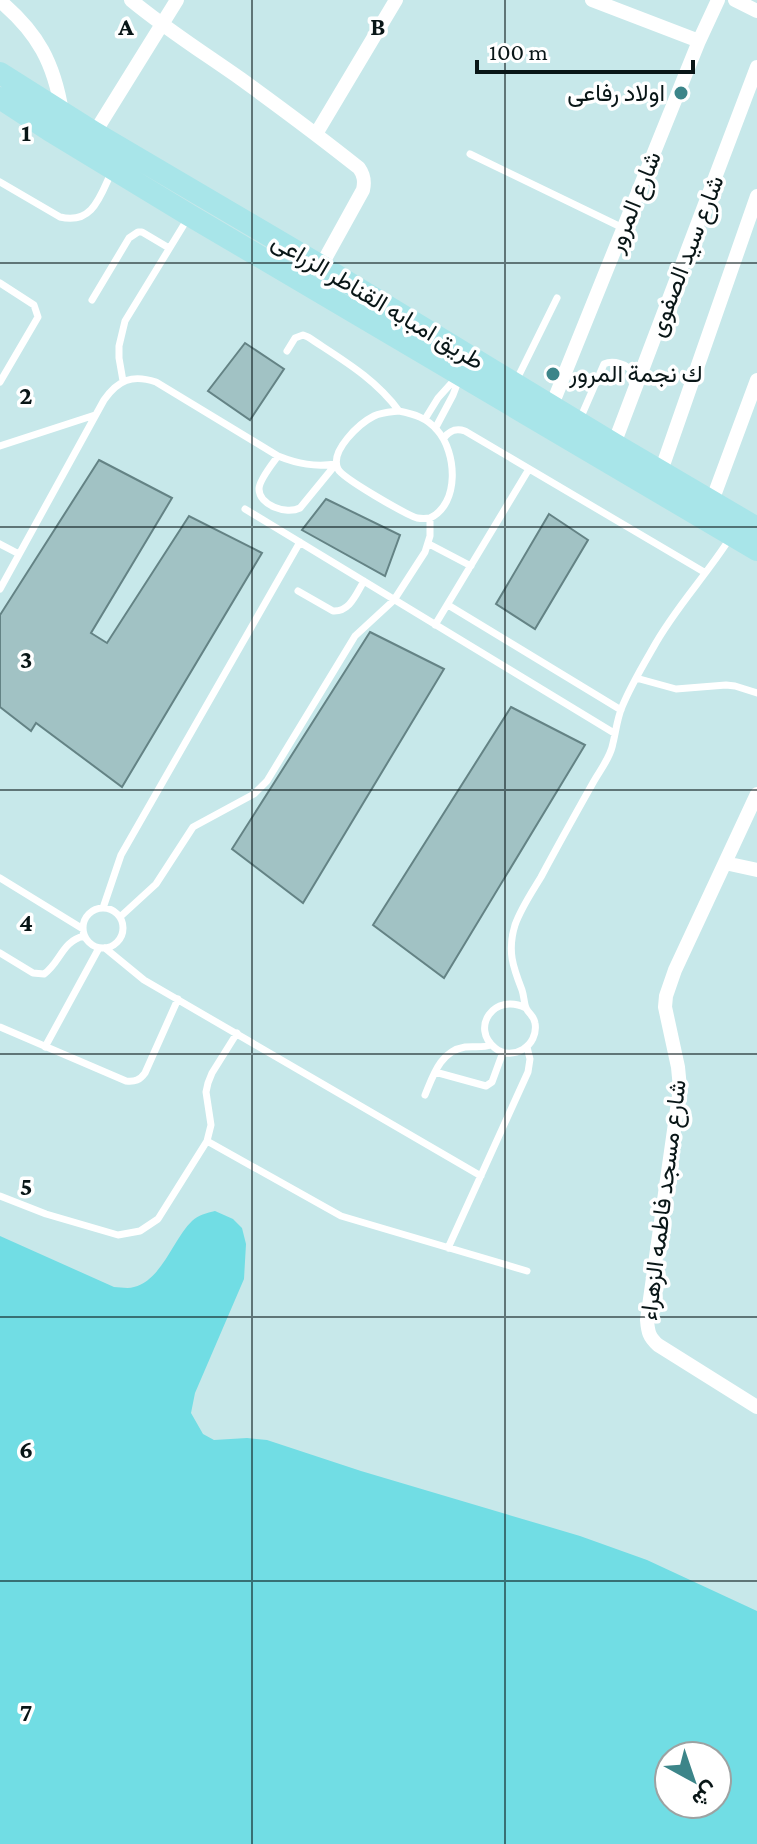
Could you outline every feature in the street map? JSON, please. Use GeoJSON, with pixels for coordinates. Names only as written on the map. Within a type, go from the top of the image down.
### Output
{"type":"FeatureCollection","features":[{"type":"Feature","properties":{"kind":"main road","name":"طريق امبابه القناطر الزراعى"},"geometry":{"type":"LineString","coordinates":[[0,73],[62,112],[113,169],[189,215],[465,365],[515,383],[757,528]]}},
{"type":"Feature","properties":{"kind":"main road","name":"طريق امبابه القناطر الزراعى"},"geometry":{"type":"LineString","coordinates":[[0,98],[321,266],[465,365],[757,550]]}},
{"type":"Feature","properties":{"kind":"street"},"geometry":{"type":"LineString","coordinates":[[131,0],[162,26],[316,134],[363,173],[363,190],[321,266]]}},
{"type":"Feature","properties":{"kind":"street"},"geometry":{"type":"LineString","coordinates":[[89,142],[177,0]]}},
{"type":"Feature","properties":{"kind":"street"},"geometry":{"type":"LineString","coordinates":[[316,134],[396,0]]}},
{"type":"Feature","properties":{"kind":"street"},"geometry":{"type":"LineString","coordinates":[[592,0],[699,41]]}},
{"type":"Feature","properties":{"kind":"street","name":"شارع المرور"},"geometry":{"type":"LineString","coordinates":[[552,405],[718,0]]}},
{"type":"Feature","properties":{"kind":"street"},"geometry":{"type":"LineString","coordinates":[[735,0],[757,11]]}},
{"type":"Feature","properties":{"kind":"street"},"geometry":{"type":"LineString","coordinates":[[1,2],[35,36],[49,60],[62,112]]}},
{"type":"Feature","properties":{"kind":"street","name":"شارع سيد الصفوى"},"geometry":{"type":"LineString","coordinates":[[611,442],[757,67]]}},
{"type":"Feature","properties":{"kind":"street"},"geometry":{"type":"LineString","coordinates":[[661,471],[757,196]]}},
{"type":"Feature","properties":{"kind":"street"},"geometry":{"type":"LineString","coordinates":[[712,501],[757,380]]}},
{"type":"Feature","properties":{"kind":"street","name":"شارع مسجد فاطمه الزهراء"},"geometry":{"type":"LineString","coordinates":[[757,794],[675,970],[666,996],[665,1007],[680,1088],[647,1320],[651,1339],[757,1407]]}},
{"type":"Feature","properties":{"kind":"street"},"geometry":{"type":"LineString","coordinates":[[725,863],[757,870]]}},
{"type":"Feature","properties":{"kind":"lane"},"geometry":{"type":"LineString","coordinates":[[470,154],[623,228]]}},
{"type":"Feature","properties":{"kind":"lane"},"geometry":{"type":"LineString","coordinates":[[0,182],[60,217],[80,218],[97,203],[113,169]]}},
{"type":"Feature","properties":{"kind":"lane"},"geometry":{"type":"LineString","coordinates":[[123,381],[119,346],[125,321],[189,215]]}},
{"type":"Feature","properties":{"kind":"lane"},"geometry":{"type":"LineString","coordinates":[[92,300],[133,235],[142,232],[169,248]]}},
{"type":"Feature","properties":{"kind":"lane"},"geometry":{"type":"LineString","coordinates":[[0,283],[34,305],[38,317],[0,382]]}},
{"type":"Feature","properties":{"kind":"lane"},"geometry":{"type":"LineString","coordinates":[[515,383],[557,298]]}},
{"type":"Feature","properties":{"kind":"lane"},"geometry":{"type":"LineString","coordinates":[[287,351],[299,335],[308,337],[374,382],[399,411]]}},
{"type":"Feature","properties":{"kind":"lane"},"geometry":{"type":"LineString","coordinates":[[579,422],[601,367],[611,362],[628,367],[634,377],[611,442]]}},
{"type":"Feature","properties":{"kind":"lane"},"geometry":{"type":"LineString","coordinates":[[425,419],[465,365]]}},
{"type":"Feature","properties":{"kind":"lane"},"geometry":{"type":"LineString","coordinates":[[436,427],[465,365]]}},
{"type":"Feature","properties":{"kind":"lane"},"geometry":{"type":"LineString","coordinates":[[0,589],[95,415],[112,389],[123,381],[145,378],[156,382],[278,456],[307,465],[336,464]]}},
{"type":"Feature","properties":{"kind":"lane"},"geometry":{"type":"LineString","coordinates":[[399,411],[425,419],[444,438],[449,451],[452,480],[449,496],[441,511],[430,518],[415,517],[339,471],[336,464],[340,448],[374,416],[399,411]]}},
{"type":"Feature","properties":{"kind":"lane"},"geometry":{"type":"LineString","coordinates":[[0,446],[95,415]]}},
{"type":"Feature","properties":{"kind":"lane"},"geometry":{"type":"LineString","coordinates":[[444,438],[453,430],[465,431],[704,572]]}},
{"type":"Feature","properties":{"kind":"lane"},"geometry":{"type":"LineString","coordinates":[[278,456],[259,489],[264,500],[283,511],[300,508],[336,464]]}},
{"type":"Feature","properties":{"kind":"lane"},"geometry":{"type":"LineString","coordinates":[[435,625],[529,469]]}},
{"type":"Feature","properties":{"kind":"lane"},"geometry":{"type":"LineString","coordinates":[[245,509],[614,733]]}},
{"type":"Feature","properties":{"kind":"lane"},"geometry":{"type":"LineString","coordinates":[[120,917],[156,884],[193,827],[261,789],[355,636],[394,600],[429,544],[430,518]]}},
{"type":"Feature","properties":{"kind":"lane"},"geometry":{"type":"LineString","coordinates":[[526,1008],[511,955],[516,924],[611,750],[621,710],[659,636],[731,535]]}},
{"type":"Feature","properties":{"kind":"lane"},"geometry":{"type":"LineString","coordinates":[[103,908],[121,855],[300,542]]}},
{"type":"Feature","properties":{"kind":"lane"},"geometry":{"type":"LineString","coordinates":[[0,544],[19,554]]}},
{"type":"Feature","properties":{"kind":"lane"},"geometry":{"type":"LineString","coordinates":[[429,544],[471,566]]}},
{"type":"Feature","properties":{"kind":"lane"},"geometry":{"type":"LineString","coordinates":[[298,591],[333,611],[339,611],[348,606],[364,581]]}},
{"type":"Feature","properties":{"kind":"lane"},"geometry":{"type":"LineString","coordinates":[[448,605],[621,710]]}},
{"type":"Feature","properties":{"kind":"lane"},"geometry":{"type":"LineString","coordinates":[[636,678],[676,689],[726,685],[757,693]]}},
{"type":"Feature","properties":{"kind":"lane"},"geometry":{"type":"LineString","coordinates":[[0,878],[83,932],[92,945],[102,948],[144,980],[481,1176]]}},
{"type":"Feature","properties":{"kind":"lane"},"geometry":{"type":"LineString","coordinates":[[45,1047],[102,948],[121,937],[123,924],[116,912],[103,908],[91,912],[83,923],[83,932]]}},
{"type":"Feature","properties":{"kind":"lane"},"geometry":{"type":"LineString","coordinates":[[0,953],[33,973],[44,974],[66,945],[83,932]]}},
{"type":"Feature","properties":{"kind":"lane"},"geometry":{"type":"LineString","coordinates":[[0,1027],[126,1081],[137,1080],[145,1073],[178,999]]}},
{"type":"Feature","properties":{"kind":"lane"},"geometry":{"type":"LineString","coordinates":[[508,1003],[518,1003],[526,1008],[532,1014],[536,1031],[527,1047],[512,1053],[491,1045],[485,1028],[492,1011],[508,1003]]}},
{"type":"Feature","properties":{"kind":"lane"},"geometry":{"type":"LineString","coordinates":[[0,1196],[118,1235],[140,1231],[158,1219],[207,1141],[211,1125],[206,1092],[208,1083],[237,1033]]}},
{"type":"Feature","properties":{"kind":"lane"},"geometry":{"type":"LineString","coordinates":[[425,1095],[440,1062],[457,1049],[491,1045]]}},
{"type":"Feature","properties":{"kind":"lane"},"geometry":{"type":"LineString","coordinates":[[448,1248],[528,1072],[530,1059],[527,1047]]}},
{"type":"Feature","properties":{"kind":"lane"},"geometry":{"type":"LineString","coordinates":[[435,1072],[486,1086],[492,1082],[503,1052]]}},
{"type":"Feature","properties":{"kind":"lane"},"geometry":{"type":"LineString","coordinates":[[207,1141],[341,1216],[527,1271]]}},
{"type":"Feature","properties":{"kind":"water"},"geometry":{"type":"Polygon","coordinates":[[[215,1211],[233,1219],[242,1228],[246,1244],[244,1279],[195,1393],[191,1413],[203,1434],[214,1440],[267,1440],[580,1536],[647,1560],[757,1611],[757,1844],[0,1844],[0,1236],[114,1287],[132,1288],[144,1283],[160,1268],[185,1229],[200,1216],[215,1211]]]}},
{"type":"Feature","properties":{"kind":"building"},"geometry":{"type":"Polygon","coordinates":[[[245,343],[284,369],[250,420],[208,391],[245,343]]]}},
{"type":"Feature","properties":{"kind":"building"},"geometry":{"type":"Polygon","coordinates":[[[99,460],[172,498],[91,633],[107,643],[189,516],[262,553],[122,787],[36,723],[31,731],[0,707],[0,615],[99,460]]]}},
{"type":"Feature","properties":{"kind":"building"},"geometry":{"type":"Polygon","coordinates":[[[326,499],[400,535],[385,576],[302,530],[326,499]]]}},
{"type":"Feature","properties":{"kind":"building"},"geometry":{"type":"Polygon","coordinates":[[[549,514],[588,540],[535,629],[496,604],[549,514]]]}},
{"type":"Feature","properties":{"kind":"building"},"geometry":{"type":"Polygon","coordinates":[[[370,632],[444,669],[303,903],[232,849],[370,632]]]}},
{"type":"Feature","properties":{"kind":"building"},"geometry":{"type":"Polygon","coordinates":[[[511,707],[585,745],[444,978],[373,925],[511,707]]]}},
{"type":"Feature","properties":{"kind":"place","name":"اولاد رفاعى"},"geometry":{"type":"Point","coordinates":[681,93]}},
{"type":"Feature","properties":{"kind":"place","name":"ك نجمة المرور"},"geometry":{"type":"Point","coordinates":[553,374]}}]}
